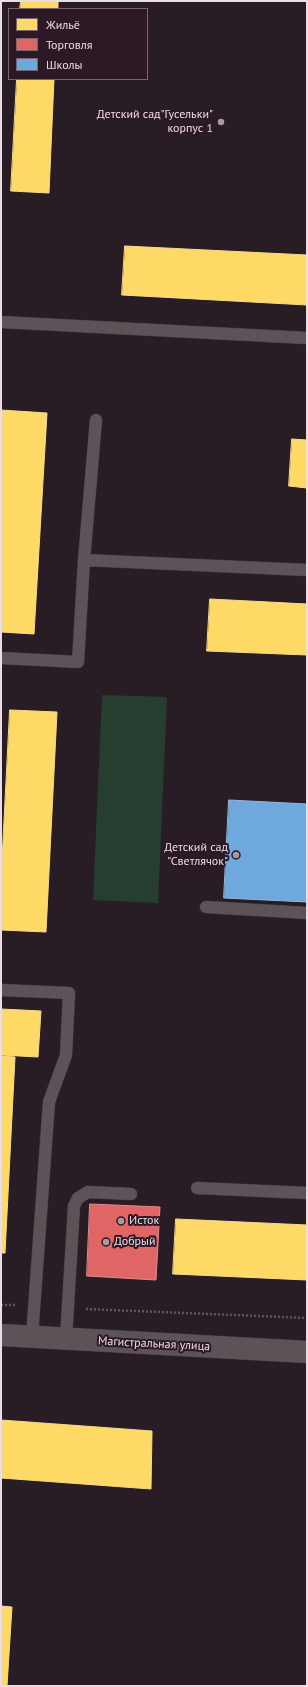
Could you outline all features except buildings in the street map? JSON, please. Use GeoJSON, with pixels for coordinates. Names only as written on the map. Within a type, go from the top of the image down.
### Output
{"type":"FeatureCollection","features":[{"type":"Feature","properties":{"kind":"street","name":"Магистральная улица"},"geometry":{"type":"LineString","coordinates":[[1,1335],[307,1352]]}},
{"type":"Feature","properties":{"kind":"lane"},"geometry":{"type":"LineString","coordinates":[[1,322],[307,338]]}},
{"type":"Feature","properties":{"kind":"lane"},"geometry":{"type":"LineString","coordinates":[[1,658],[78,662],[84,560],[96,420]]}},
{"type":"Feature","properties":{"kind":"lane"},"geometry":{"type":"LineString","coordinates":[[84,560],[307,570]]}},
{"type":"Feature","properties":{"kind":"lane"},"geometry":{"type":"LineString","coordinates":[[206,907],[307,913]]}},
{"type":"Feature","properties":{"kind":"lane"},"geometry":{"type":"LineString","coordinates":[[1,990],[68,993],[66,1055],[49,1102],[32,1337]]}},
{"type":"Feature","properties":{"kind":"lane"},"geometry":{"type":"LineString","coordinates":[[197,1188],[307,1193]]}},
{"type":"Feature","properties":{"kind":"lane"},"geometry":{"type":"LineString","coordinates":[[66,1339],[74,1206],[78,1198],[88,1192],[131,1194]]}},
{"type":"Feature","properties":{"kind":"path"},"geometry":{"type":"LineString","coordinates":[[1,1305],[34,1306]]}},
{"type":"Feature","properties":{"kind":"path"},"geometry":{"type":"LineString","coordinates":[[68,1308],[307,1318]]}},
{"type":"Feature","properties":{"kind":"green space"},"geometry":{"type":"Polygon","coordinates":[[[102,695],[167,697],[158,903],[93,900],[102,695]]]}},
{"type":"Feature","properties":{"kind":"place","name":"Детский сад\"Гусельки\" корпус 1"},"geometry":{"type":"Point","coordinates":[221,122]}},
{"type":"Feature","properties":{"kind":"place","name":"Детский сад \"Светлячок\""},"geometry":{"type":"Point","coordinates":[236,855]}},
{"type":"Feature","properties":{"kind":"place","name":"Исток"},"geometry":{"type":"Point","coordinates":[121,1221]}},
{"type":"Feature","properties":{"kind":"place","name":"Добрый"},"geometry":{"type":"Point","coordinates":[106,1242]}}]}
